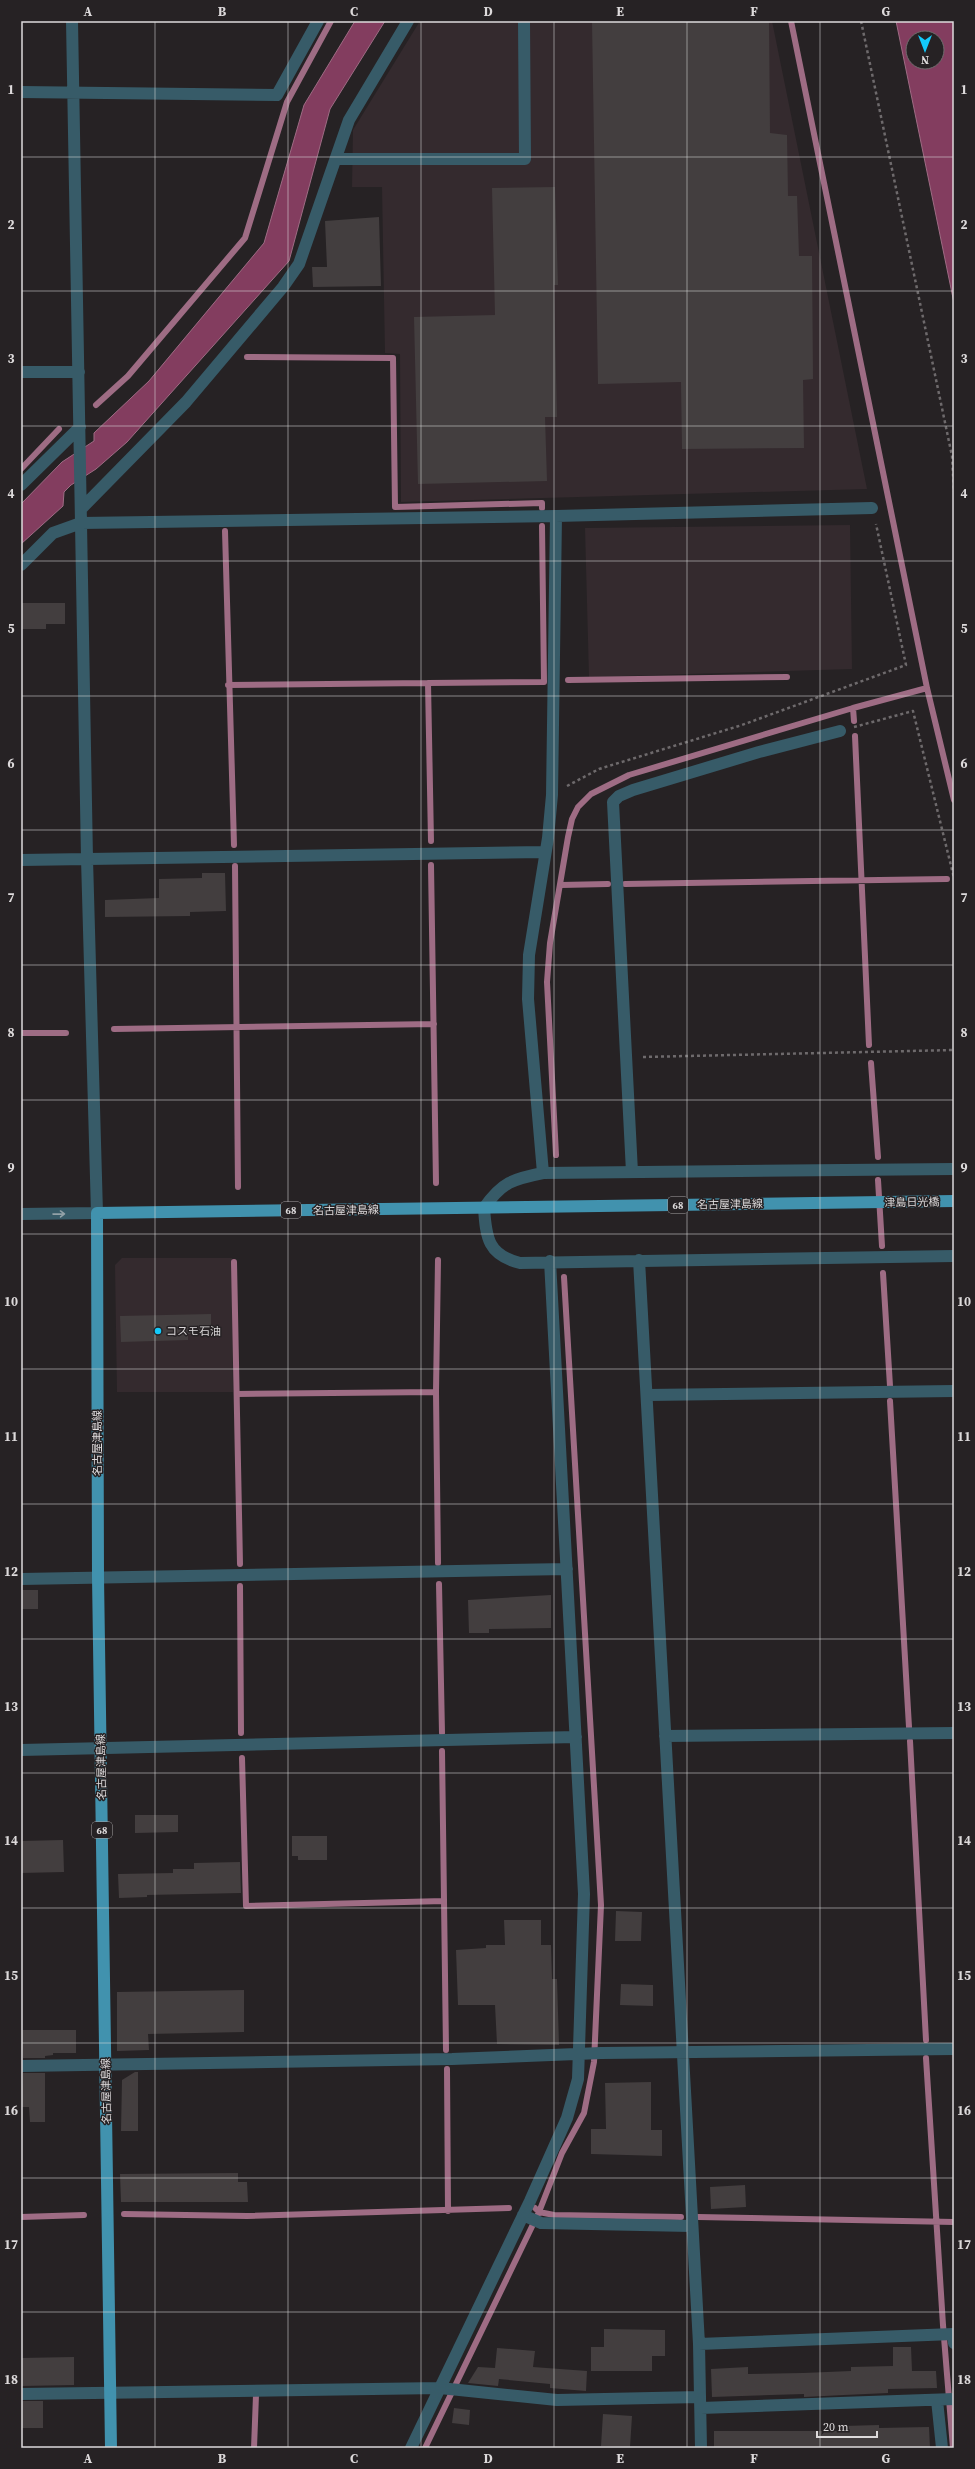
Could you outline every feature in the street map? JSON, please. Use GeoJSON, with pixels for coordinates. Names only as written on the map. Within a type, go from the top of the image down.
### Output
{"type":"FeatureCollection","features":[{"type":"Feature","properties":{"kind":"main road","name":"津島日光橋"},"geometry":{"type":"LineString","coordinates":[[871,1202],[954,1201]]}},
{"type":"Feature","properties":{"kind":"main road","name":"名古屋津島線"},"geometry":{"type":"LineString","coordinates":[[110,2448],[111,2393],[98,1577],[97,1213],[871,1202]]}},
{"type":"Feature","properties":{"kind":"street"},"geometry":{"type":"LineString","coordinates":[[21,1214],[97,1213],[86,859],[72,21]]}},
{"type":"Feature","properties":{"kind":"street"},"geometry":{"type":"LineString","coordinates":[[21,92],[277,95],[318,21]]}},
{"type":"Feature","properties":{"kind":"street"},"geometry":{"type":"LineString","coordinates":[[80,509],[186,402],[283,287],[299,264],[350,120],[408,21]]}},
{"type":"Feature","properties":{"kind":"street"},"geometry":{"type":"LineString","coordinates":[[336,159],[525,159],[524,21]]}},
{"type":"Feature","properties":{"kind":"street"},"geometry":{"type":"LineString","coordinates":[[21,372],[79,372]]}},
{"type":"Feature","properties":{"kind":"street"},"geometry":{"type":"LineString","coordinates":[[21,485],[80,432]]}},
{"type":"Feature","properties":{"kind":"street"},"geometry":{"type":"LineString","coordinates":[[21,565],[53,533],[81,524],[556,516],[872,508]]}},
{"type":"Feature","properties":{"kind":"street"},"geometry":{"type":"LineString","coordinates":[[543,1173],[528,999],[529,955],[552,795],[556,516]]}},
{"type":"Feature","properties":{"kind":"street"},"geometry":{"type":"LineString","coordinates":[[632,1172],[613,802],[619,796],[633,790],[759,752],[840,731]]}},
{"type":"Feature","properties":{"kind":"street"},"geometry":{"type":"LineString","coordinates":[[21,860],[545,852]]}},
{"type":"Feature","properties":{"kind":"street"},"geometry":{"type":"LineString","coordinates":[[954,1169],[543,1173],[513,1179],[496,1191],[484,1208],[490,1244],[503,1259],[520,1263],[550,1261],[954,1256]]}},
{"type":"Feature","properties":{"kind":"street"},"geometry":{"type":"LineString","coordinates":[[639,1260],[681,2052],[699,2344],[701,2448]]}},
{"type":"Feature","properties":{"kind":"street"},"geometry":{"type":"LineString","coordinates":[[410,2448],[444,2388],[567,2118],[578,2079],[581,2054],[584,1894],[550,1261]]}},
{"type":"Feature","properties":{"kind":"street"},"geometry":{"type":"LineString","coordinates":[[647,1395],[954,1390]]}},
{"type":"Feature","properties":{"kind":"street"},"geometry":{"type":"LineString","coordinates":[[21,1579],[567,1569]]}},
{"type":"Feature","properties":{"kind":"street"},"geometry":{"type":"LineString","coordinates":[[665,1736],[954,1732]]}},
{"type":"Feature","properties":{"kind":"street"},"geometry":{"type":"LineString","coordinates":[[21,1750],[576,1737]]}},
{"type":"Feature","properties":{"kind":"street"},"geometry":{"type":"LineString","coordinates":[[21,2066],[601,2053],[954,2049]]}},
{"type":"Feature","properties":{"kind":"street"},"geometry":{"type":"LineString","coordinates":[[523,2216],[540,2224],[691,2226]]}},
{"type":"Feature","properties":{"kind":"street"},"geometry":{"type":"LineString","coordinates":[[699,2344],[938,2335],[954,2338]]}},
{"type":"Feature","properties":{"kind":"street"},"geometry":{"type":"LineString","coordinates":[[21,2394],[444,2388],[557,2400],[701,2402],[954,2399]]}},
{"type":"Feature","properties":{"kind":"street"},"geometry":{"type":"LineString","coordinates":[[937,2400],[942,2448]]}},
{"type":"Feature","properties":{"kind":"path"},"geometry":{"type":"LineString","coordinates":[[861,21],[952,456],[954,492]]}},
{"type":"Feature","properties":{"kind":"path"},"geometry":{"type":"LineString","coordinates":[[552,795],[599,770],[742,725],[906,665],[872,508]]}},
{"type":"Feature","properties":{"kind":"path"},"geometry":{"type":"LineString","coordinates":[[840,731],[913,711],[954,878]]}},
{"type":"Feature","properties":{"kind":"path"},"geometry":{"type":"LineString","coordinates":[[626,1057],[954,1050]]}},
{"type":"Feature","properties":{"kind":"shaded area"},"geometry":{"type":"Polygon","coordinates":[[[355,21],[385,21],[330,109],[289,261],[127,442],[96,469],[71,485],[64,492],[63,506],[21,544],[21,504],[62,462],[94,441],[94,433],[149,381],[264,243],[304,105],[355,21]]]}},
{"type":"Feature","properties":{"kind":"shaded area"},"geometry":{"type":"Polygon","coordinates":[[[420,21],[772,21],[867,489],[401,502],[400,354],[385,353],[382,187],[352,187],[353,130],[420,21]]]}},
{"type":"Feature","properties":{"kind":"shaded area"},"geometry":{"type":"Polygon","coordinates":[[[896,21],[954,21],[954,303],[906,70],[945,70],[945,30],[905,30],[905,65],[896,21]]]}},
{"type":"Feature","properties":{"kind":"shaded area"},"geometry":{"type":"Polygon","coordinates":[[[850,525],[852,669],[589,677],[585,528],[850,525]]]}},
{"type":"Feature","properties":{"kind":"shaded area"},"geometry":{"type":"Polygon","coordinates":[[[122,1258],[232,1258],[233,1392],[117,1392],[115,1265],[122,1258]]]}},
{"type":"Feature","properties":{"kind":"building"},"geometry":{"type":"Polygon","coordinates":[[[592,21],[769,21],[770,133],[787,135],[788,196],[797,196],[799,256],[812,256],[813,379],[803,380],[804,448],[682,449],[681,382],[598,384],[592,21]]]}},
{"type":"Feature","properties":{"kind":"building"},"geometry":{"type":"Polygon","coordinates":[[[555,187],[558,285],[554,285],[557,417],[545,417],[547,481],[418,484],[414,317],[495,315],[492,188],[555,187]]]}},
{"type":"Feature","properties":{"kind":"building"},"geometry":{"type":"Polygon","coordinates":[[[379,217],[381,286],[313,287],[312,267],[327,267],[325,221],[379,217]]]}},
{"type":"Feature","properties":{"kind":"building"},"geometry":{"type":"Polygon","coordinates":[[[21,603],[65,603],[65,624],[46,624],[46,629],[21,629],[21,603]]]}},
{"type":"Feature","properties":{"kind":"building"},"geometry":{"type":"Polygon","coordinates":[[[202,873],[225,873],[226,911],[190,912],[190,916],[105,917],[105,900],[159,898],[159,879],[202,878],[202,873]]]}},
{"type":"Feature","properties":{"kind":"building"},"geometry":{"type":"Polygon","coordinates":[[[211,1314],[211,1333],[188,1334],[188,1340],[121,1342],[120,1316],[211,1314]]]}},
{"type":"Feature","properties":{"kind":"building"},"geometry":{"type":"Polygon","coordinates":[[[21,1590],[38,1590],[38,1609],[21,1609],[21,1590]]]}},
{"type":"Feature","properties":{"kind":"building"},"geometry":{"type":"Polygon","coordinates":[[[551,1595],[551,1628],[489,1629],[489,1633],[469,1633],[468,1600],[551,1595]]]}},
{"type":"Feature","properties":{"kind":"building"},"geometry":{"type":"Polygon","coordinates":[[[135,1815],[178,1815],[178,1832],[135,1833],[135,1815]]]}},
{"type":"Feature","properties":{"kind":"building"},"geometry":{"type":"Polygon","coordinates":[[[292,1836],[327,1836],[327,1860],[298,1860],[298,1856],[292,1856],[292,1836]]]}},
{"type":"Feature","properties":{"kind":"building"},"geometry":{"type":"Polygon","coordinates":[[[63,1840],[64,1872],[21,1873],[21,1841],[63,1840]]]}},
{"type":"Feature","properties":{"kind":"building"},"geometry":{"type":"Polygon","coordinates":[[[240,1862],[241,1893],[147,1895],[147,1897],[119,1898],[118,1874],[173,1873],[173,1869],[194,1869],[194,1863],[240,1862]]]}},
{"type":"Feature","properties":{"kind":"building"},"geometry":{"type":"Polygon","coordinates":[[[616,1911],[642,1912],[641,1941],[615,1941],[616,1911]]]}},
{"type":"Feature","properties":{"kind":"building"},"geometry":{"type":"Polygon","coordinates":[[[504,1920],[541,1920],[541,1945],[551,1945],[552,1979],[557,1979],[559,2045],[497,2044],[495,2005],[458,2005],[456,1950],[486,1948],[486,1945],[505,1945],[504,1920]]]}},
{"type":"Feature","properties":{"kind":"building"},"geometry":{"type":"Polygon","coordinates":[[[621,1984],[653,1985],[653,2006],[620,2005],[621,1984]]]}},
{"type":"Feature","properties":{"kind":"building"},"geometry":{"type":"Polygon","coordinates":[[[244,1990],[244,2032],[148,2034],[149,2050],[117,2051],[117,1992],[244,1990]]]}},
{"type":"Feature","properties":{"kind":"building"},"geometry":{"type":"Polygon","coordinates":[[[21,2030],[76,2030],[76,2053],[53,2053],[53,2055],[45,2056],[45,2058],[23,2058],[21,2030]]]}},
{"type":"Feature","properties":{"kind":"building"},"geometry":{"type":"Polygon","coordinates":[[[135,2072],[138,2072],[138,2131],[121,2131],[122,2080],[135,2072]]]}},
{"type":"Feature","properties":{"kind":"building"},"geometry":{"type":"Polygon","coordinates":[[[23,2073],[45,2073],[45,2122],[30,2122],[29,2107],[21,2107],[23,2073]]]}},
{"type":"Feature","properties":{"kind":"building"},"geometry":{"type":"Polygon","coordinates":[[[651,2082],[651,2130],[662,2130],[662,2156],[591,2154],[591,2129],[606,2129],[605,2083],[651,2082]]]}},
{"type":"Feature","properties":{"kind":"building"},"geometry":{"type":"Polygon","coordinates":[[[238,2173],[238,2182],[247,2182],[248,2202],[121,2202],[120,2174],[238,2173]]]}},
{"type":"Feature","properties":{"kind":"building"},"geometry":{"type":"Polygon","coordinates":[[[745,2185],[746,2207],[711,2209],[710,2187],[745,2185]]]}},
{"type":"Feature","properties":{"kind":"building"},"geometry":{"type":"Polygon","coordinates":[[[604,2329],[665,2330],[665,2356],[652,2356],[652,2371],[591,2371],[591,2347],[604,2347],[604,2329]]]}},
{"type":"Feature","properties":{"kind":"building"},"geometry":{"type":"Polygon","coordinates":[[[893,2347],[911,2347],[912,2371],[936,2371],[937,2388],[888,2389],[888,2393],[804,2397],[804,2394],[712,2397],[711,2369],[748,2367],[748,2374],[851,2371],[851,2367],[893,2366],[893,2347]]]}},
{"type":"Feature","properties":{"kind":"building"},"geometry":{"type":"Polygon","coordinates":[[[497,2348],[535,2351],[533,2367],[587,2371],[586,2391],[550,2388],[550,2384],[499,2379],[498,2386],[468,2383],[478,2367],[495,2368],[497,2348]]]}},
{"type":"Feature","properties":{"kind":"building"},"geometry":{"type":"Polygon","coordinates":[[[74,2357],[74,2385],[21,2386],[21,2358],[74,2357]]]}},
{"type":"Feature","properties":{"kind":"building"},"geometry":{"type":"Polygon","coordinates":[[[21,2401],[43,2401],[43,2428],[21,2428],[21,2401]]]}},
{"type":"Feature","properties":{"kind":"building"},"geometry":{"type":"Polygon","coordinates":[[[454,2408],[470,2410],[469,2425],[452,2423],[454,2408]]]}},
{"type":"Feature","properties":{"kind":"building"},"geometry":{"type":"Polygon","coordinates":[[[603,2414],[632,2416],[630,2447],[601,2446],[603,2414]]]}},
{"type":"Feature","properties":{"kind":"building"},"geometry":{"type":"Polygon","coordinates":[[[879,2425],[879,2428],[929,2427],[930,2448],[714,2448],[714,2431],[843,2431],[843,2426],[879,2425]]]}},
{"type":"Feature","properties":{"kind":"waterway"},"geometry":{"type":"LineString","coordinates":[[96,405],[128,376],[245,238],[287,102],[331,21]]}},
{"type":"Feature","properties":{"kind":"waterway"},"geometry":{"type":"LineString","coordinates":[[791,21],[927,688],[954,800]]}},
{"type":"Feature","properties":{"kind":"waterway"},"geometry":{"type":"LineString","coordinates":[[247,357],[393,358],[395,507],[542,503],[542,508]]}},
{"type":"Feature","properties":{"kind":"waterway"},"geometry":{"type":"LineString","coordinates":[[21,469],[59,429]]}},
{"type":"Feature","properties":{"kind":"waterway"},"geometry":{"type":"LineString","coordinates":[[431,841],[428,683],[544,682],[542,526]]}},
{"type":"Feature","properties":{"kind":"waterway"},"geometry":{"type":"LineString","coordinates":[[225,531],[234,845]]}},
{"type":"Feature","properties":{"kind":"waterway"},"geometry":{"type":"LineString","coordinates":[[568,680],[787,677]]}},
{"type":"Feature","properties":{"kind":"waterway"},"geometry":{"type":"LineString","coordinates":[[228,685],[428,683]]}},
{"type":"Feature","properties":{"kind":"waterway"},"geometry":{"type":"LineString","coordinates":[[556,1155],[547,982],[550,943],[568,837],[572,819],[578,807],[591,794],[629,775],[853,708],[927,688]]}},
{"type":"Feature","properties":{"kind":"waterway"},"geometry":{"type":"LineString","coordinates":[[853,708],[854,721]]}},
{"type":"Feature","properties":{"kind":"waterway"},"geometry":{"type":"LineString","coordinates":[[855,736],[869,1045]]}},
{"type":"Feature","properties":{"kind":"waterway"},"geometry":{"type":"LineString","coordinates":[[431,865],[436,1183]]}},
{"type":"Feature","properties":{"kind":"waterway"},"geometry":{"type":"LineString","coordinates":[[235,866],[238,1187]]}},
{"type":"Feature","properties":{"kind":"waterway"},"geometry":{"type":"LineString","coordinates":[[625,884],[947,879]]}},
{"type":"Feature","properties":{"kind":"waterway"},"geometry":{"type":"LineString","coordinates":[[561,885],[608,884]]}},
{"type":"Feature","properties":{"kind":"waterway"},"geometry":{"type":"LineString","coordinates":[[114,1029],[434,1024]]}},
{"type":"Feature","properties":{"kind":"waterway"},"geometry":{"type":"LineString","coordinates":[[21,1033],[66,1033]]}},
{"type":"Feature","properties":{"kind":"waterway"},"geometry":{"type":"LineString","coordinates":[[871,1063],[878,1157]]}},
{"type":"Feature","properties":{"kind":"waterway"},"geometry":{"type":"LineString","coordinates":[[878,1180],[882,1246]]}},
{"type":"Feature","properties":{"kind":"waterway"},"geometry":{"type":"LineString","coordinates":[[438,1260],[436,1392],[438,1563]]}},
{"type":"Feature","properties":{"kind":"waterway"},"geometry":{"type":"LineString","coordinates":[[234,1262],[240,1564]]}},
{"type":"Feature","properties":{"kind":"waterway"},"geometry":{"type":"LineString","coordinates":[[883,1273],[890,1386]]}},
{"type":"Feature","properties":{"kind":"waterway"},"geometry":{"type":"LineString","coordinates":[[425,2448],[539,2212],[562,2153],[584,2113],[594,2062],[601,1905],[564,1277]]}},
{"type":"Feature","properties":{"kind":"waterway"},"geometry":{"type":"LineString","coordinates":[[237,1394],[436,1392]]}},
{"type":"Feature","properties":{"kind":"waterway"},"geometry":{"type":"LineString","coordinates":[[890,1401],[909,1727]]}},
{"type":"Feature","properties":{"kind":"waterway"},"geometry":{"type":"LineString","coordinates":[[439,1584],[442,1733]]}},
{"type":"Feature","properties":{"kind":"waterway"},"geometry":{"type":"LineString","coordinates":[[240,1586],[241,1733]]}},
{"type":"Feature","properties":{"kind":"waterway"},"geometry":{"type":"LineString","coordinates":[[910,1741],[926,2040]]}},
{"type":"Feature","properties":{"kind":"waterway"},"geometry":{"type":"LineString","coordinates":[[442,1751],[446,2050]]}},
{"type":"Feature","properties":{"kind":"waterway"},"geometry":{"type":"LineString","coordinates":[[242,1758],[246,1906],[444,1901]]}},
{"type":"Feature","properties":{"kind":"waterway"},"geometry":{"type":"LineString","coordinates":[[926,2058],[943,2325],[953,2448]]}},
{"type":"Feature","properties":{"kind":"waterway"},"geometry":{"type":"LineString","coordinates":[[447,2069],[448,2211]]}},
{"type":"Feature","properties":{"kind":"waterway"},"geometry":{"type":"LineString","coordinates":[[124,2214],[247,2216],[509,2208]]}},
{"type":"Feature","properties":{"kind":"waterway"},"geometry":{"type":"LineString","coordinates":[[535,2208],[539,2212],[554,2215],[681,2217]]}},
{"type":"Feature","properties":{"kind":"waterway"},"geometry":{"type":"LineString","coordinates":[[21,2217],[84,2215]]}},
{"type":"Feature","properties":{"kind":"waterway"},"geometry":{"type":"LineString","coordinates":[[698,2217],[954,2222]]}},
{"type":"Feature","properties":{"kind":"waterway"},"geometry":{"type":"LineString","coordinates":[[254,2448],[256,2395]]}},
{"type":"Feature","properties":{"kind":"place","name":"コスモ石油"},"geometry":{"type":"Point","coordinates":[158,1331]}}]}
